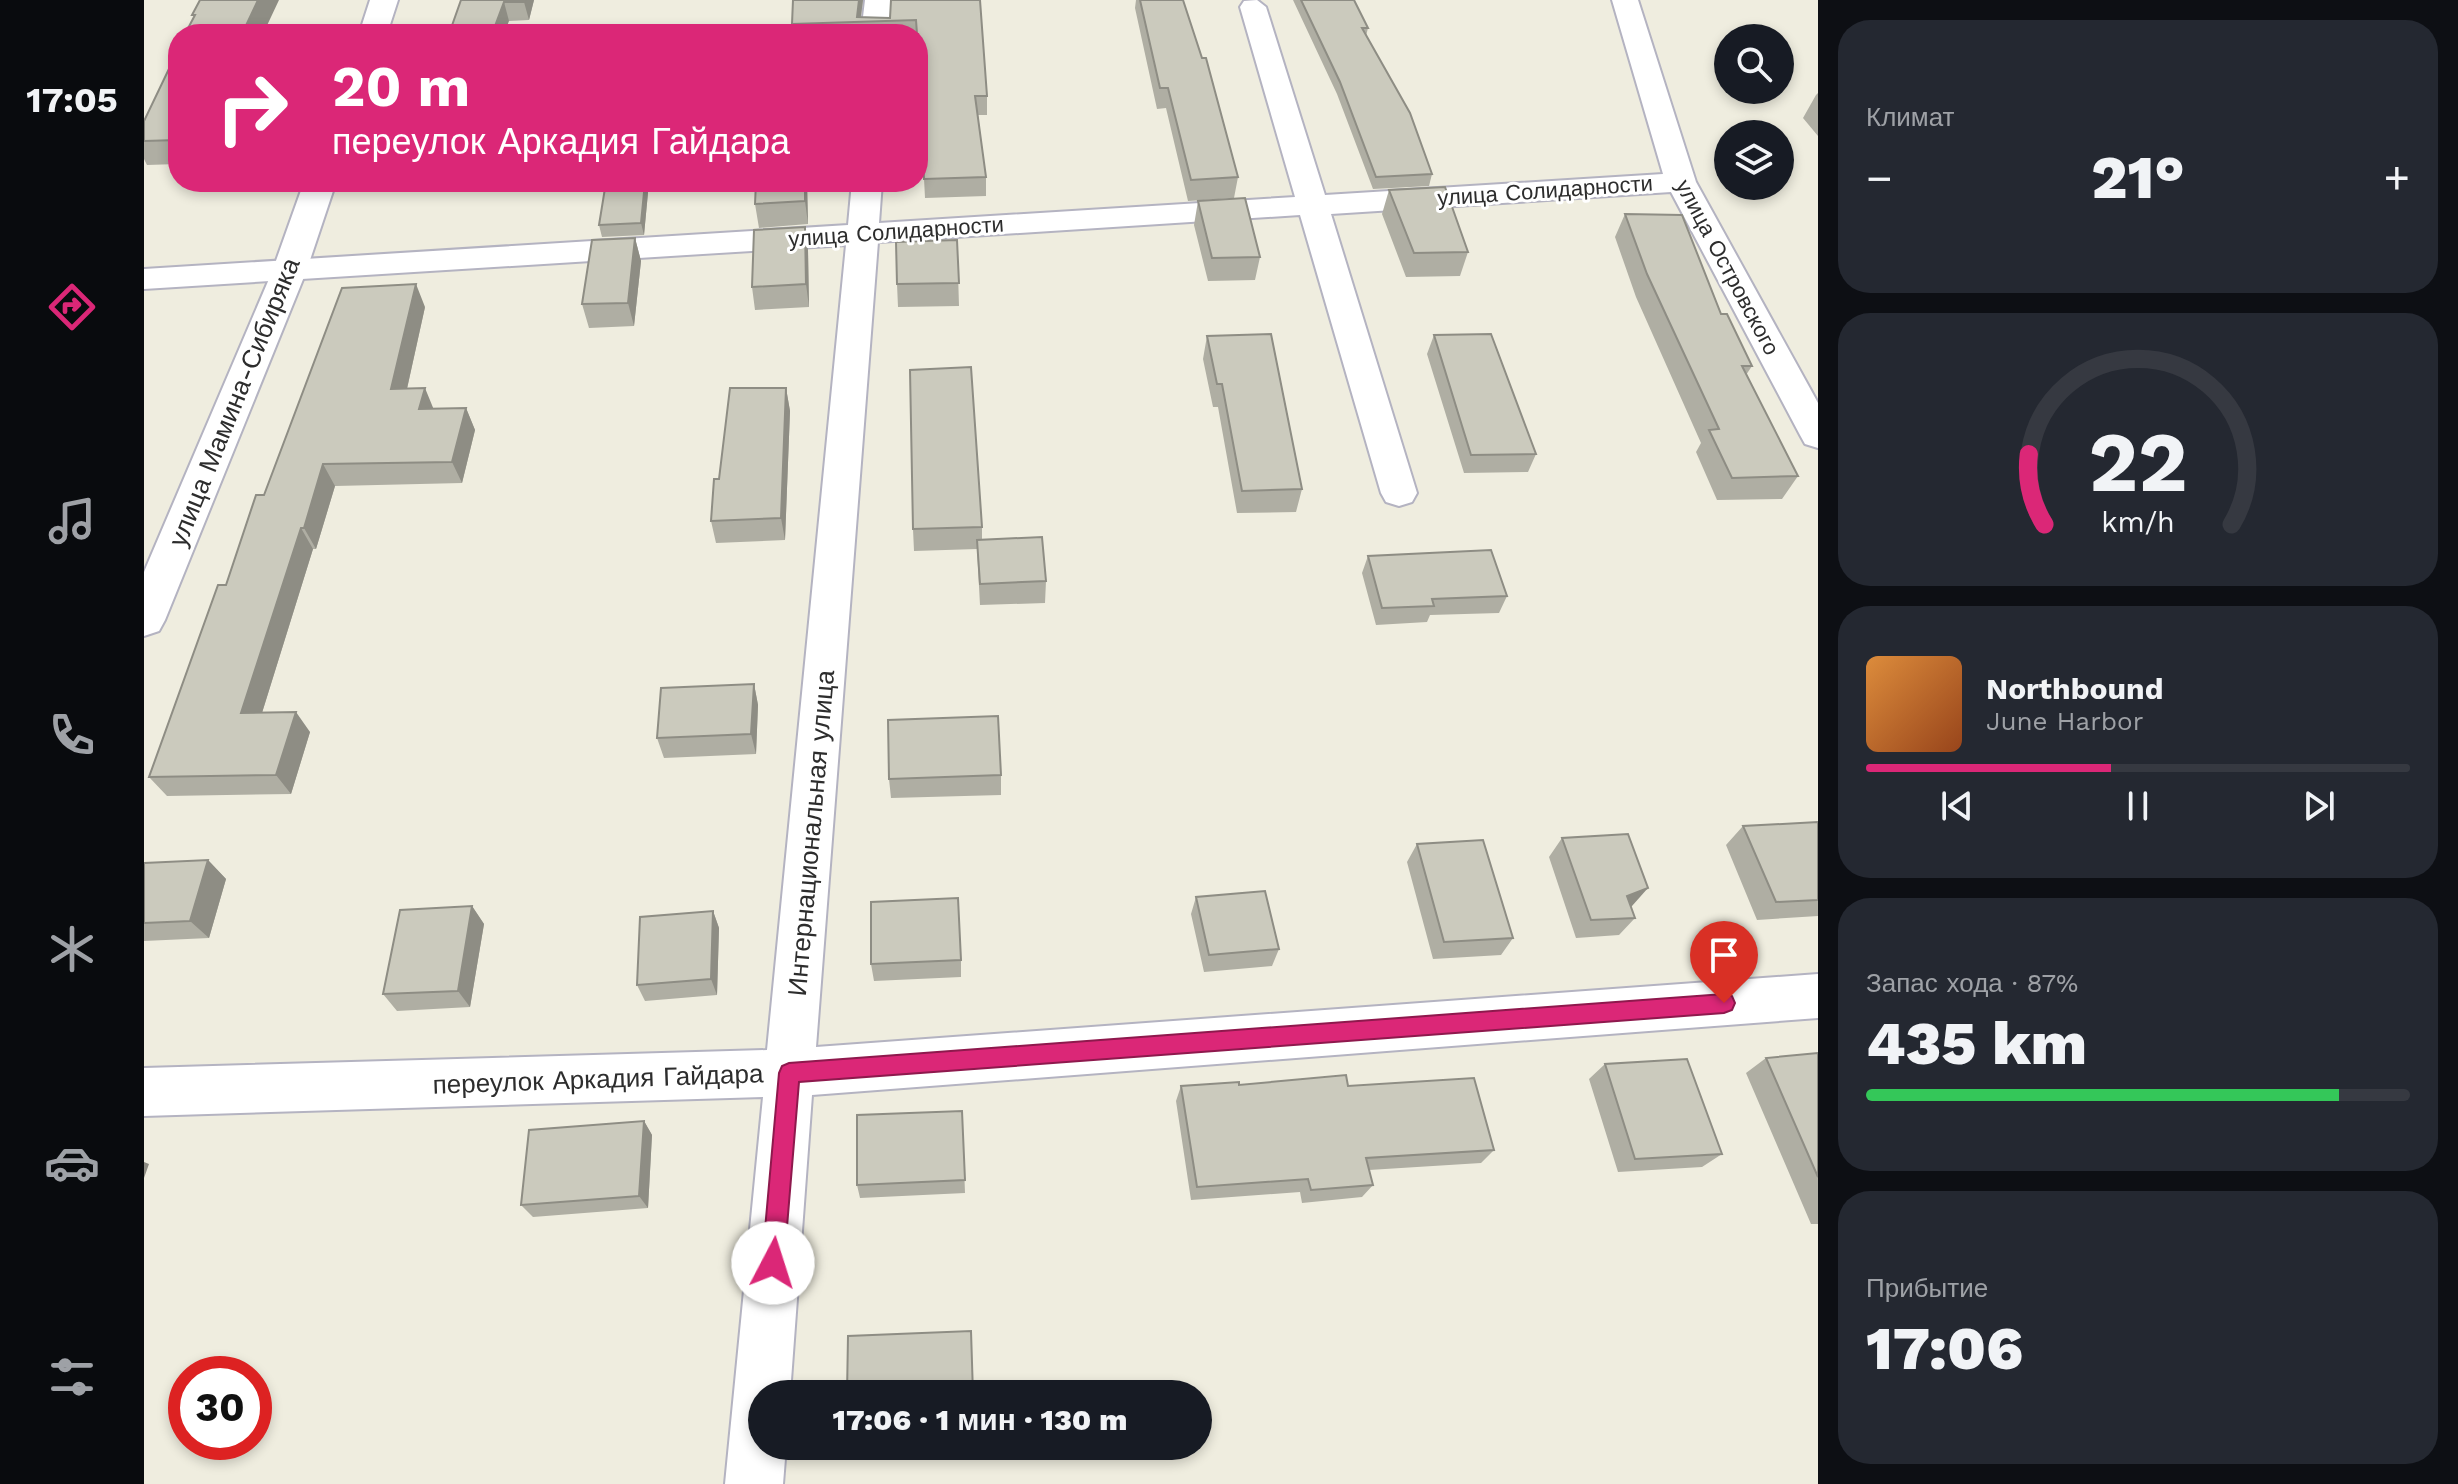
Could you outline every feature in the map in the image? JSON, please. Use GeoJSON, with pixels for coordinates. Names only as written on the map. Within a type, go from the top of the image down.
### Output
{"type":"FeatureCollection","features":[{"type":"Feature","properties":{"kind":"street"},"geometry":{"type":"LineString","coordinates":[[376,24],[384,0]]}},
{"type":"Feature","properties":{"kind":"street"},"geometry":{"type":"LineString","coordinates":[[876,24],[878,0]]}},
{"type":"Feature","properties":{"kind":"street","name":"улица Островского"},"geometry":{"type":"LineString","coordinates":[[1625,0],[1681,182],[1818,435]]}},
{"type":"Feature","properties":{"kind":"street"},"geometry":{"type":"LineString","coordinates":[[1253,7],[1399,493]]}},
{"type":"Feature","properties":{"kind":"street","name":"улица Солидарности"},"geometry":{"type":"LineString","coordinates":[[144,279],[1681,182]]}},
{"type":"Feature","properties":{"kind":"street","name":"улица Мамина-Сибиряка"},"geometry":{"type":"LineString","coordinates":[[144,620],[289,272],[317,192]]}},
{"type":"Feature","properties":{"kind":"street","name":"Интернациональная улица"},"geometry":{"type":"LineString","coordinates":[[754,1484],[867,192]]}},
{"type":"Feature","properties":{"kind":"street","name":"переулок Аркадия Гайдара"},"geometry":{"type":"LineString","coordinates":[[144,1092],[789,1073],[1818,996]]}},
{"type":"Feature","properties":{"kind":"building"},"geometry":{"type":"Polygon","coordinates":[[[200,0],[258,0],[247,24],[190,24],[195,15],[192,15],[200,0]]]}},
{"type":"Feature","properties":{"kind":"building"},"geometry":{"type":"Polygon","coordinates":[[[461,0],[525,0],[504,2],[496,24],[453,24],[461,0]]]}},
{"type":"Feature","properties":{"kind":"building"},"geometry":{"type":"Polygon","coordinates":[[[793,0],[859,0],[857,17],[890,18],[891,0],[980,0],[987,96],[975,96],[986,177],[928,179],[928,24],[916,24],[916,20],[792,24],[793,0]]]}},
{"type":"Feature","properties":{"kind":"building"},"geometry":{"type":"Polygon","coordinates":[[[1140,0],[1183,0],[1202,58],[1206,58],[1238,177],[1191,180],[1168,88],[1160,88],[1140,0]]]}},
{"type":"Feature","properties":{"kind":"building"},"geometry":{"type":"Polygon","coordinates":[[[1301,0],[1354,0],[1368,28],[1362,28],[1410,113],[1432,174],[1376,177],[1340,82],[1301,0]]]}},
{"type":"Feature","properties":{"kind":"building"},"geometry":{"type":"Polygon","coordinates":[[[168,71],[168,140],[144,141],[144,121],[168,71]]]}},
{"type":"Feature","properties":{"kind":"building"},"geometry":{"type":"Polygon","coordinates":[[[1445,187],[1468,252],[1414,253],[1389,190],[1445,187]]]}},
{"type":"Feature","properties":{"kind":"building"},"geometry":{"type":"Polygon","coordinates":[[[604,192],[644,192],[641,223],[599,225],[604,192]]]}},
{"type":"Feature","properties":{"kind":"building"},"geometry":{"type":"Polygon","coordinates":[[[756,192],[805,192],[805,201],[755,204],[756,192]]]}},
{"type":"Feature","properties":{"kind":"building"},"geometry":{"type":"Polygon","coordinates":[[[1245,198],[1260,257],[1212,258],[1198,201],[1245,198]]]}},
{"type":"Feature","properties":{"kind":"building"},"geometry":{"type":"Polygon","coordinates":[[[1625,214],[1682,215],[1721,314],[1727,314],[1752,366],[1742,366],[1798,476],[1732,478],[1709,430],[1719,429],[1647,274],[1625,214]]]}},
{"type":"Feature","properties":{"kind":"building"},"geometry":{"type":"Polygon","coordinates":[[[805,227],[806,284],[752,287],[754,230],[805,227]]]}},
{"type":"Feature","properties":{"kind":"building"},"geometry":{"type":"Polygon","coordinates":[[[635,238],[628,303],[582,304],[592,240],[635,238]]]}},
{"type":"Feature","properties":{"kind":"building"},"geometry":{"type":"Polygon","coordinates":[[[957,240],[959,283],[897,284],[896,242],[957,240]]]}},
{"type":"Feature","properties":{"kind":"building"},"geometry":{"type":"Polygon","coordinates":[[[416,284],[391,389],[425,388],[419,409],[466,408],[452,462],[323,464],[241,713],[296,712],[276,775],[149,777],[218,585],[226,585],[256,495],[264,495],[342,288],[416,284]]]}},
{"type":"Feature","properties":{"kind":"building"},"geometry":{"type":"Polygon","coordinates":[[[1271,334],[1302,489],[1242,491],[1222,384],[1217,384],[1207,336],[1271,334]]]}},
{"type":"Feature","properties":{"kind":"building"},"geometry":{"type":"Polygon","coordinates":[[[1491,334],[1536,454],[1471,455],[1434,335],[1491,334]]]}},
{"type":"Feature","properties":{"kind":"building"},"geometry":{"type":"Polygon","coordinates":[[[971,367],[982,527],[913,529],[910,370],[971,367]]]}},
{"type":"Feature","properties":{"kind":"building"},"geometry":{"type":"Polygon","coordinates":[[[730,388],[786,388],[781,518],[711,521],[714,479],[719,479],[730,388]]]}},
{"type":"Feature","properties":{"kind":"building"},"geometry":{"type":"Polygon","coordinates":[[[1042,537],[1046,581],[980,584],[977,540],[1042,537]]]}},
{"type":"Feature","properties":{"kind":"building"},"geometry":{"type":"Polygon","coordinates":[[[1491,550],[1507,596],[1432,599],[1434,606],[1382,608],[1368,556],[1491,550]]]}},
{"type":"Feature","properties":{"kind":"building"},"geometry":{"type":"Polygon","coordinates":[[[754,684],[751,734],[657,738],[661,688],[754,684]]]}},
{"type":"Feature","properties":{"kind":"building"},"geometry":{"type":"Polygon","coordinates":[[[998,716],[1001,775],[889,779],[888,720],[998,716]]]}},
{"type":"Feature","properties":{"kind":"building"},"geometry":{"type":"Polygon","coordinates":[[[1818,822],[1818,900],[1776,902],[1743,826],[1818,822]]]}},
{"type":"Feature","properties":{"kind":"building"},"geometry":{"type":"Polygon","coordinates":[[[1628,834],[1648,888],[1627,896],[1635,918],[1591,920],[1562,838],[1628,834]]]}},
{"type":"Feature","properties":{"kind":"building"},"geometry":{"type":"Polygon","coordinates":[[[1483,840],[1513,938],[1444,942],[1417,844],[1483,840]]]}},
{"type":"Feature","properties":{"kind":"building"},"geometry":{"type":"Polygon","coordinates":[[[208,860],[190,921],[144,923],[144,863],[208,860]]]}},
{"type":"Feature","properties":{"kind":"building"},"geometry":{"type":"Polygon","coordinates":[[[1265,891],[1279,949],[1209,955],[1196,897],[1265,891]]]}},
{"type":"Feature","properties":{"kind":"building"},"geometry":{"type":"Polygon","coordinates":[[[958,898],[961,960],[871,964],[871,902],[958,898]]]}},
{"type":"Feature","properties":{"kind":"building"},"geometry":{"type":"Polygon","coordinates":[[[472,906],[458,991],[383,994],[400,910],[472,906]]]}},
{"type":"Feature","properties":{"kind":"building"},"geometry":{"type":"Polygon","coordinates":[[[713,911],[711,979],[637,985],[640,917],[713,911]]]}},
{"type":"Feature","properties":{"kind":"building"},"geometry":{"type":"Polygon","coordinates":[[[1818,1053],[1818,1177],[1766,1058],[1818,1053]]]}},
{"type":"Feature","properties":{"kind":"building"},"geometry":{"type":"Polygon","coordinates":[[[1687,1059],[1722,1154],[1635,1159],[1605,1064],[1687,1059]]]}},
{"type":"Feature","properties":{"kind":"building"},"geometry":{"type":"Polygon","coordinates":[[[1346,1075],[1348,1086],[1474,1078],[1494,1150],[1366,1158],[1373,1185],[1311,1190],[1308,1179],[1197,1187],[1181,1086],[1239,1082],[1239,1085],[1346,1075]]]}},
{"type":"Feature","properties":{"kind":"building"},"geometry":{"type":"Polygon","coordinates":[[[962,1111],[965,1180],[857,1185],[857,1115],[962,1111]]]}},
{"type":"Feature","properties":{"kind":"building"},"geometry":{"type":"Polygon","coordinates":[[[644,1121],[639,1196],[521,1205],[529,1130],[644,1121]]]}},
{"type":"Feature","properties":{"kind":"building"},"geometry":{"type":"Polygon","coordinates":[[[971,1331],[973,1380],[847,1380],[848,1336],[971,1331]]]}},
{"type":"Feature","properties":{"kind":"route"},"geometry":{"type":"LineString","coordinates":[[773,1263],[789,1073],[1724,1003]]}}]}
